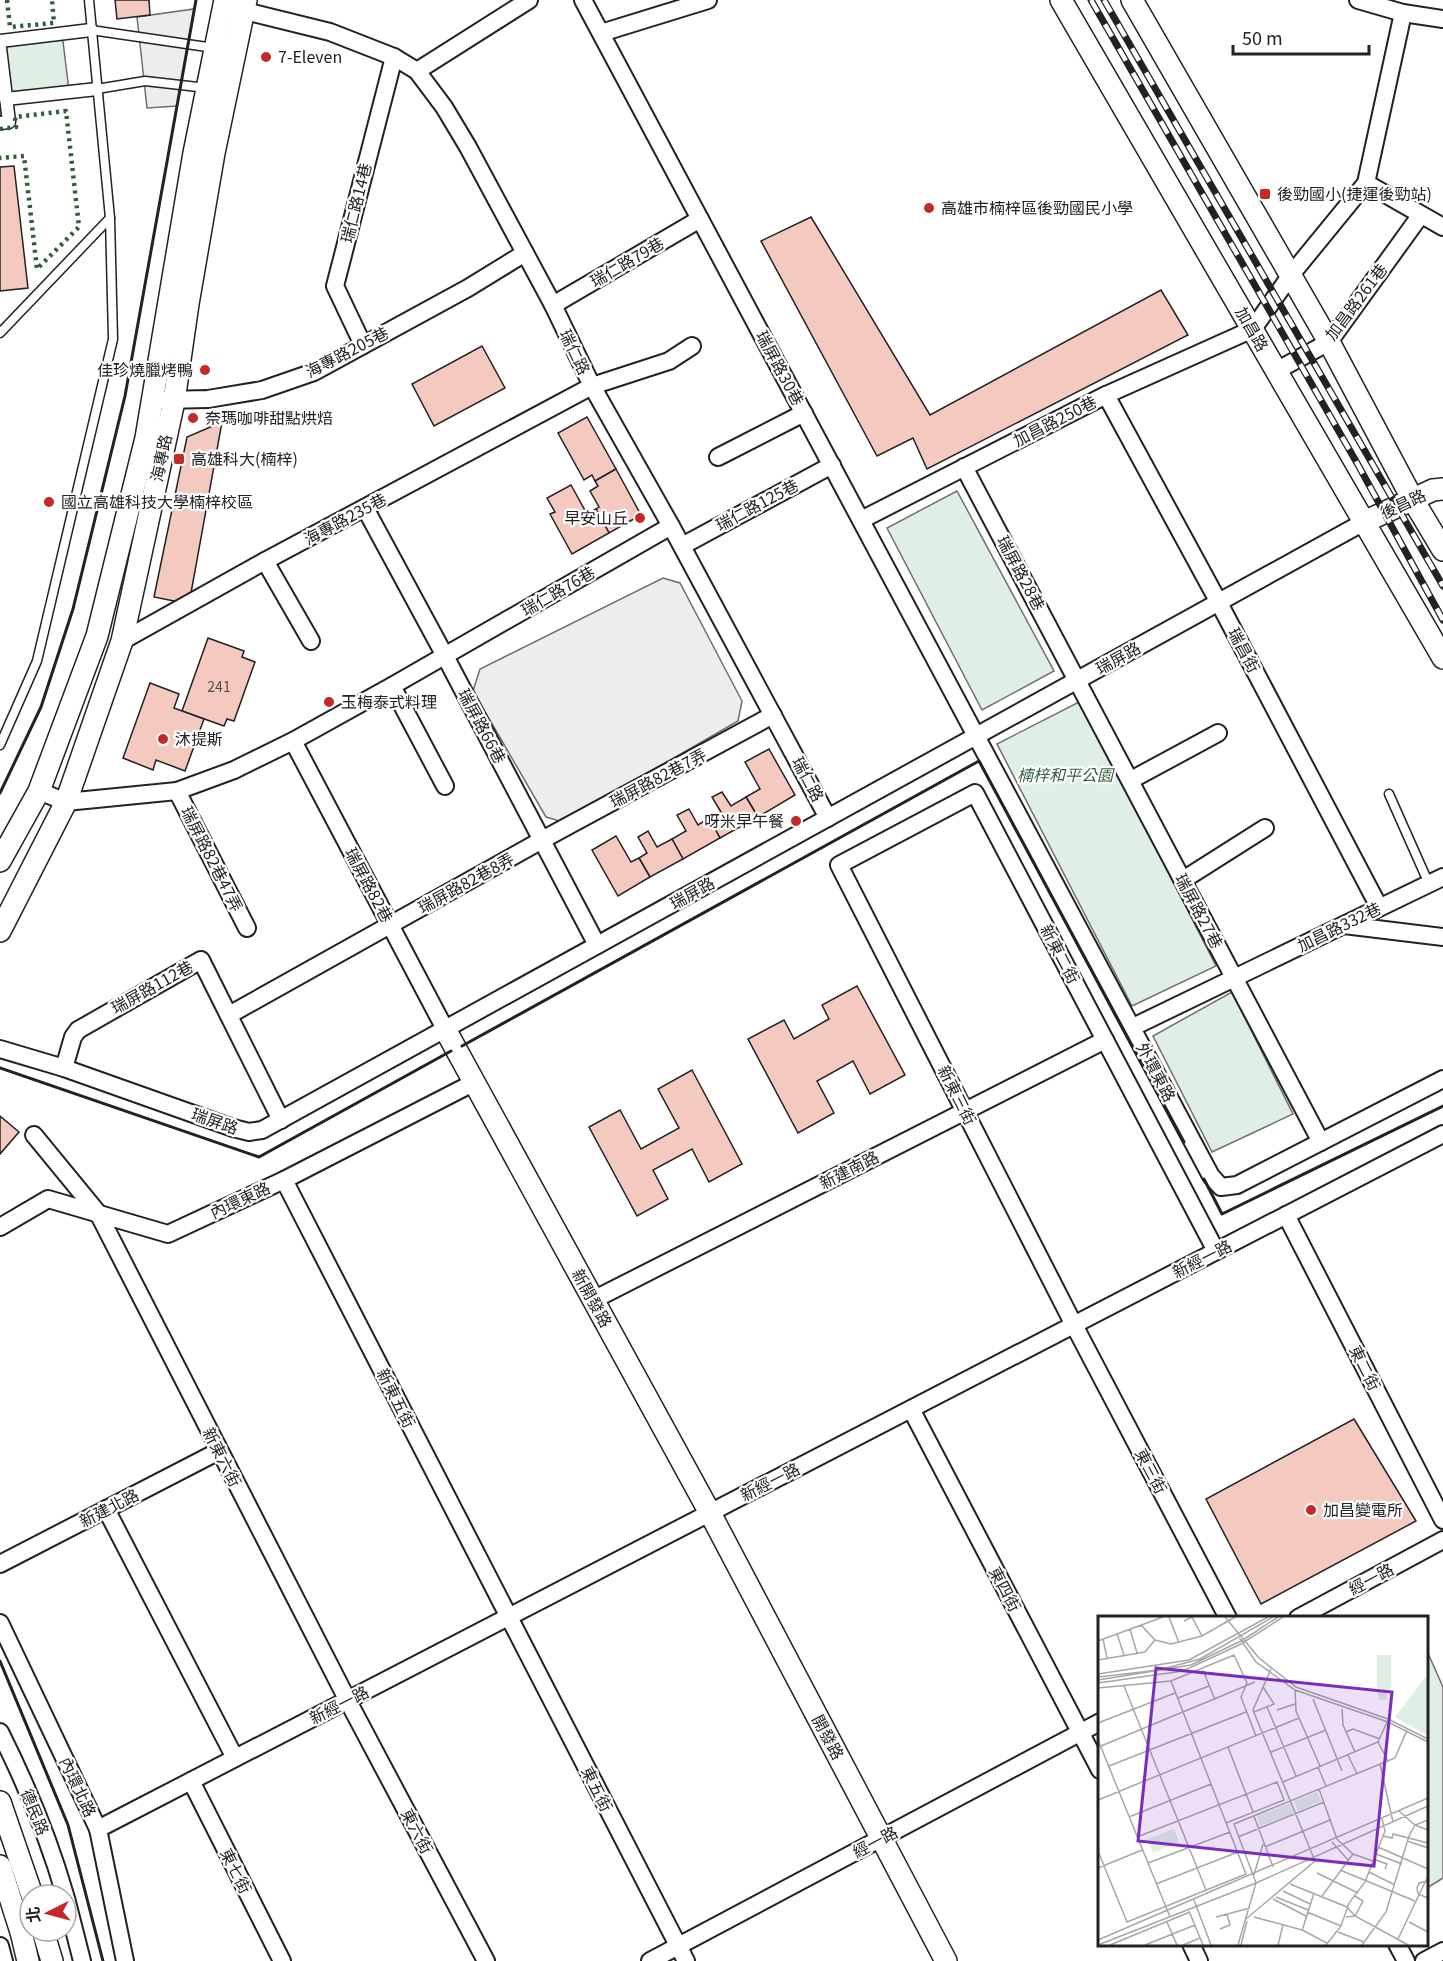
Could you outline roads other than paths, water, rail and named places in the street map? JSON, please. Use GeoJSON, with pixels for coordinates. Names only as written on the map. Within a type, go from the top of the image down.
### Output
{"type":"FeatureCollection","features":[{"type":"Feature","properties":{"kind":"street"},"geometry":{"type":"LineString","coordinates":[[417,70],[529,0]]}},
{"type":"Feature","properties":{"kind":"street","name":"瑞屏路30巷"},"geometry":{"type":"LineString","coordinates":[[583,0],[976,736]]}},
{"type":"Feature","properties":{"kind":"street"},"geometry":{"type":"LineString","coordinates":[[601,33],[708,0]]}},
{"type":"Feature","properties":{"kind":"street","name":"加昌路"},"geometry":{"type":"LineString","coordinates":[[1061,0],[1443,658]]}},
{"type":"Feature","properties":{"kind":"street"},"geometry":{"type":"LineString","coordinates":[[1132,0],[1329,342],[1413,500],[1443,550]]}},
{"type":"Feature","properties":{"kind":"street"},"geometry":{"type":"LineString","coordinates":[[1358,0],[1387,4],[1403,13],[1443,20]]}},
{"type":"Feature","properties":{"kind":"street","name":"瑞仁路"},"geometry":{"type":"LineString","coordinates":[[235,4],[330,32],[394,57],[417,70],[444,107],[553,305],[592,386],[682,546],[828,818]]}},
{"type":"Feature","properties":{"kind":"street","name":"海專路"},"geometry":{"type":"LineString","coordinates":[[163,400],[192,165],[214,48],[235,4]]}},
{"type":"Feature","properties":{"kind":"street","name":"海專路"},"geometry":{"type":"LineString","coordinates":[[0,931],[66,802],[110,638],[196,257],[235,4]]}},
{"type":"Feature","properties":{"kind":"street"},"geometry":{"type":"LineString","coordinates":[[1253,329],[1290,276],[1366,183],[1403,13]]}},
{"type":"Feature","properties":{"kind":"street"},"geometry":{"type":"LineString","coordinates":[[0,40],[91,30]]}},
{"type":"Feature","properties":{"kind":"street"},"geometry":{"type":"LineString","coordinates":[[0,48],[9,122],[0,123]]}},
{"type":"Feature","properties":{"kind":"street","name":"瑞仁路14巷"},"geometry":{"type":"LineString","coordinates":[[363,345],[335,286],[394,57]]}},
{"type":"Feature","properties":{"kind":"street"},"geometry":{"type":"LineString","coordinates":[[6,99],[97,89]]}},
{"type":"Feature","properties":{"kind":"street"},"geometry":{"type":"LineString","coordinates":[[1366,183],[1420,216],[1443,227]]}},
{"type":"Feature","properties":{"kind":"street","name":"加昌路261巷"},"geometry":{"type":"LineString","coordinates":[[1276,371],[1329,342],[1420,216]]}},
{"type":"Feature","properties":{"kind":"street","name":"瑞仁路79巷"},"geometry":{"type":"LineString","coordinates":[[553,305],[700,219]]}},
{"type":"Feature","properties":{"kind":"street","name":"海專路205巷"},"geometry":{"type":"LineString","coordinates":[[163,400],[208,399],[262,390],[314,372],[468,288],[525,253]]}},
{"type":"Feature","properties":{"kind":"street","name":"加昌路250巷"},"geometry":{"type":"LineString","coordinates":[[861,520],[1106,395],[1253,329]]}},
{"type":"Feature","properties":{"kind":"street","name":"海專路235巷"},"geometry":{"type":"LineString","coordinates":[[110,638],[265,561],[592,386],[669,362],[692,346]]}},
{"type":"Feature","properties":{"kind":"street","name":"瑞昌街"},"geometry":{"type":"LineString","coordinates":[[1106,395],[1218,601],[1379,907]]}},
{"type":"Feature","properties":{"kind":"street"},"geometry":{"type":"LineString","coordinates":[[718,458],[804,413]]}},
{"type":"Feature","properties":{"kind":"street","name":"瑞仁路125巷"},"geometry":{"type":"LineString","coordinates":[[682,546],[832,465]]}},
{"type":"Feature","properties":{"kind":"street","name":"瑞屏路28巷"},"geometry":{"type":"LineString","coordinates":[[964,467],[1078,680]]}},
{"type":"Feature","properties":{"kind":"street","name":"後昌路"},"geometry":{"type":"LineString","coordinates":[[1364,522],[1433,490],[1443,489]]}},
{"type":"Feature","properties":{"kind":"street","name":"瑞屏路66巷"},"geometry":{"type":"LineString","coordinates":[[364,508],[446,656],[597,945]]}},
{"type":"Feature","properties":{"kind":"street","name":"瑞屏路"},"geometry":{"type":"LineString","coordinates":[[0,1049],[64,1068],[249,1132],[262,1130],[1364,522]]}},
{"type":"Feature","properties":{"kind":"street","name":"瑞仁路76巷"},"geometry":{"type":"LineString","coordinates":[[446,656],[671,526]]}},
{"type":"Feature","properties":{"kind":"street"},"geometry":{"type":"LineString","coordinates":[[265,561],[311,641]]}},
{"type":"Feature","properties":{"kind":"street","name":"海專路"},"geometry":{"type":"LineString","coordinates":[[0,861],[39,791],[110,638]]}},
{"type":"Feature","properties":{"kind":"street"},"geometry":{"type":"LineString","coordinates":[[39,791],[66,802],[177,790],[234,770],[293,741],[446,656]]}},
{"type":"Feature","properties":{"kind":"street","name":"瑞屏路27巷"},"geometry":{"type":"LineString","coordinates":[[1078,680],[1321,1142]]}},
{"type":"Feature","properties":{"kind":"street"},"geometry":{"type":"LineString","coordinates":[[392,686],[445,786]]}},
{"type":"Feature","properties":{"kind":"street","name":"瑞屏路82巷7弄"},"geometry":{"type":"LineString","coordinates":[[542,840],[773,716]]}},
{"type":"Feature","properties":{"kind":"street"},"geometry":{"type":"LineString","coordinates":[[1131,780],[1218,733]]}},
{"type":"Feature","properties":{"kind":"street","name":"外環東路"},"geometry":{"type":"LineString","coordinates":[[976,736],[1211,1176],[1221,1187],[1237,1185],[1443,1079]]}},
{"type":"Feature","properties":{"kind":"street","name":"瑞屏路82巷"},"geometry":{"type":"LineString","coordinates":[[293,741],[445,1029]]}},
{"type":"Feature","properties":{"kind":"street","name":"瑞屏路82巷47弄"},"geometry":{"type":"LineString","coordinates":[[177,790],[247,928]]}},
{"type":"Feature","properties":{"kind":"street","name":"新東二街"},"geometry":{"type":"LineString","coordinates":[[839,865],[975,793],[1216,1251]]}},
{"type":"Feature","properties":{"kind":"street"},"geometry":{"type":"LineString","coordinates":[[1183,880],[1265,828]]}},
{"type":"Feature","properties":{"kind":"street","name":"瑞屏路82巷8弄"},"geometry":{"type":"LineString","coordinates":[[390,926],[542,840]]}},
{"type":"Feature","properties":{"kind":"street","name":"新東三街"},"geometry":{"type":"LineString","coordinates":[[839,865],[1074,1325]]}},
{"type":"Feature","properties":{"kind":"street","name":"加昌路332巷"},"geometry":{"type":"LineString","coordinates":[[1133,1027],[1436,880]]}},
{"type":"Feature","properties":{"kind":"street"},"geometry":{"type":"LineString","coordinates":[[1344,925],[1443,937]]}},
{"type":"Feature","properties":{"kind":"street"},"geometry":{"type":"LineString","coordinates":[[229,1015],[390,926]]}},
{"type":"Feature","properties":{"kind":"street","name":"瑞屏路112巷"},"geometry":{"type":"LineString","coordinates":[[64,1068],[73,1037],[78,1030],[201,960],[280,1120]]}},
{"type":"Feature","properties":{"kind":"street","name":"新開發路"},"geometry":{"type":"LineString","coordinates":[[445,1029],[710,1513]]}},
{"type":"Feature","properties":{"kind":"street","name":"新建南路"},"geometry":{"type":"LineString","coordinates":[[593,1300],[1105,1041]]}},
{"type":"Feature","properties":{"kind":"street","name":"內環東路"},"geometry":{"type":"LineString","coordinates":[[0,1227],[48,1199],[168,1234],[284,1180],[473,1083]]}},
{"type":"Feature","properties":{"kind":"street","name":"新經一路"},"geometry":{"type":"LineString","coordinates":[[98,1829],[1443,1134]]}},
{"type":"Feature","properties":{"kind":"street","name":"新東六街"},"geometry":{"type":"LineString","coordinates":[[34,1135],[98,1214],[348,1701]]}},
{"type":"Feature","properties":{"kind":"street","name":"新東五街"},"geometry":{"type":"LineString","coordinates":[[284,1180],[509,1617]]}},
{"type":"Feature","properties":{"kind":"street","name":"東二街"},"geometry":{"type":"LineString","coordinates":[[1286,1215],[1443,1520]]}},
{"type":"Feature","properties":{"kind":"street","name":"東三街"},"geometry":{"type":"LineString","coordinates":[[1074,1325],[1227,1616]]}},
{"type":"Feature","properties":{"kind":"street","name":"東四街"},"geometry":{"type":"LineString","coordinates":[[911,1409],[1098,1766]]}},
{"type":"Feature","properties":{"kind":"street","name":"新建北路"},"geometry":{"type":"LineString","coordinates":[[0,1564],[219,1451]]}},
{"type":"Feature","properties":{"kind":"street"},"geometry":{"type":"LineString","coordinates":[[106,1509],[235,1758]]}},
{"type":"Feature","properties":{"kind":"street","name":"開發路"},"geometry":{"type":"LineString","coordinates":[[710,1513],[946,1961]]}},
{"type":"Feature","properties":{"kind":"street","name":"經一路"},"geometry":{"type":"LineString","coordinates":[[1300,1616],[1443,1540]]}},
{"type":"Feature","properties":{"kind":"street","name":"東五街"},"geometry":{"type":"LineString","coordinates":[[509,1617],[682,1954]]}},
{"type":"Feature","properties":{"kind":"street","name":"內環北路"},"geometry":{"type":"LineString","coordinates":[[0,1623],[98,1829],[125,1961]]}},
{"type":"Feature","properties":{"kind":"street","name":"東六街"},"geometry":{"type":"LineString","coordinates":[[348,1701],[486,1961]]}},
{"type":"Feature","properties":{"kind":"street","name":"經一路"},"geometry":{"type":"LineString","coordinates":[[650,1961],[682,1954],[881,1838],[1098,1723]]}},
{"type":"Feature","properties":{"kind":"street","name":"德民路"},"geometry":{"type":"LineString","coordinates":[[0,1732],[35,1809],[62,1883]]}},
{"type":"Feature","properties":{"kind":"street","name":"東七街"},"geometry":{"type":"LineString","coordinates":[[191,1781],[282,1961]]}},
{"type":"Feature","properties":{"kind":"street","name":"德民路"},"geometry":{"type":"LineString","coordinates":[[0,1802],[28,1883]]}},
{"type":"Feature","properties":{"kind":"street"},"geometry":{"type":"LineString","coordinates":[[0,1866],[28,1961]]}},
{"type":"Feature","properties":{"kind":"street"},"geometry":{"type":"LineString","coordinates":[[47,1943],[52,1961]]}},
{"type":"Feature","properties":{"kind":"street","name":"德民路"},"geometry":{"type":"LineString","coordinates":[[78,1943],[82,1961]]}},
{"type":"Feature","properties":{"kind":"street"},"geometry":{"type":"LineString","coordinates":[[0,1946],[4,1961]]}},
{"type":"Feature","properties":{"kind":"street"},"geometry":{"type":"LineString","coordinates":[[1192,1946],[1199,1961]]}},
{"type":"Feature","properties":{"kind":"street"},"geometry":{"type":"LineString","coordinates":[[1398,1946],[1406,1961]]}},
{"type":"Feature","properties":{"kind":"street"},"geometry":{"type":"LineString","coordinates":[[1424,1961],[1443,1951]]}},
{"type":"Feature","properties":{"kind":"lane"},"geometry":{"type":"LineString","coordinates":[[0,745],[37,661],[112,339],[110,218],[89,0]]}},
{"type":"Feature","properties":{"kind":"lane"},"geometry":{"type":"LineString","coordinates":[[91,30],[214,48]]}},
{"type":"Feature","properties":{"kind":"lane"},"geometry":{"type":"LineString","coordinates":[[97,89],[145,81],[207,88]]}},
{"type":"Feature","properties":{"kind":"lane"},"geometry":{"type":"LineString","coordinates":[[0,333],[110,218]]}},
{"type":"Feature","properties":{"kind":"lane"},"geometry":{"type":"LineString","coordinates":[[1389,794],[1436,880]]}},
{"type":"Feature","properties":{"kind":"railway"},"geometry":{"type":"LineString","coordinates":[[1091,0],[1357,463],[1443,620]]}},
{"type":"Feature","properties":{"kind":"railway"},"geometry":{"type":"LineString","coordinates":[[1104,0],[1443,586]]}},
{"type":"Feature","properties":{"kind":"place","name":"7-Eleven"},"geometry":{"type":"Point","coordinates":[266,57]}},
{"type":"Feature","properties":{"kind":"place","name":"後勁國小(捷運後勁站)"},"geometry":{"type":"Point","coordinates":[1265,194]}},
{"type":"Feature","properties":{"kind":"place","name":"高雄市楠梓區後勁國民小學"},"geometry":{"type":"Point","coordinates":[929,208]}},
{"type":"Feature","properties":{"kind":"place","name":"佳珍燒臘烤鴨"},"geometry":{"type":"Point","coordinates":[205,370]}},
{"type":"Feature","properties":{"kind":"place","name":"奈瑪咖啡甜點烘焙"},"geometry":{"type":"Point","coordinates":[193,418]}},
{"type":"Feature","properties":{"kind":"place","name":"高雄科大(楠梓)"},"geometry":{"type":"Point","coordinates":[179,459]}},
{"type":"Feature","properties":{"kind":"place","name":"國立高雄科技大學楠梓校區"},"geometry":{"type":"Point","coordinates":[49,502]}},
{"type":"Feature","properties":{"kind":"place","name":"早安山丘"},"geometry":{"type":"Point","coordinates":[640,518]}},
{"type":"Feature","properties":{"kind":"place","name":"玉梅泰式料理"},"geometry":{"type":"Point","coordinates":[329,702]}},
{"type":"Feature","properties":{"kind":"place","name":"沐提斯"},"geometry":{"type":"Point","coordinates":[163,739]}},
{"type":"Feature","properties":{"kind":"place","name":"呀米早午餐"},"geometry":{"type":"Point","coordinates":[796,821]}},
{"type":"Feature","properties":{"kind":"place","name":"加昌變電所"},"geometry":{"type":"Point","coordinates":[1311,1510]}},
{"type":"Feature","properties":{"kind":"park label","name":"楠梓和平公園"},"geometry":{"type":"Point","coordinates":[1065,775]}}]}
